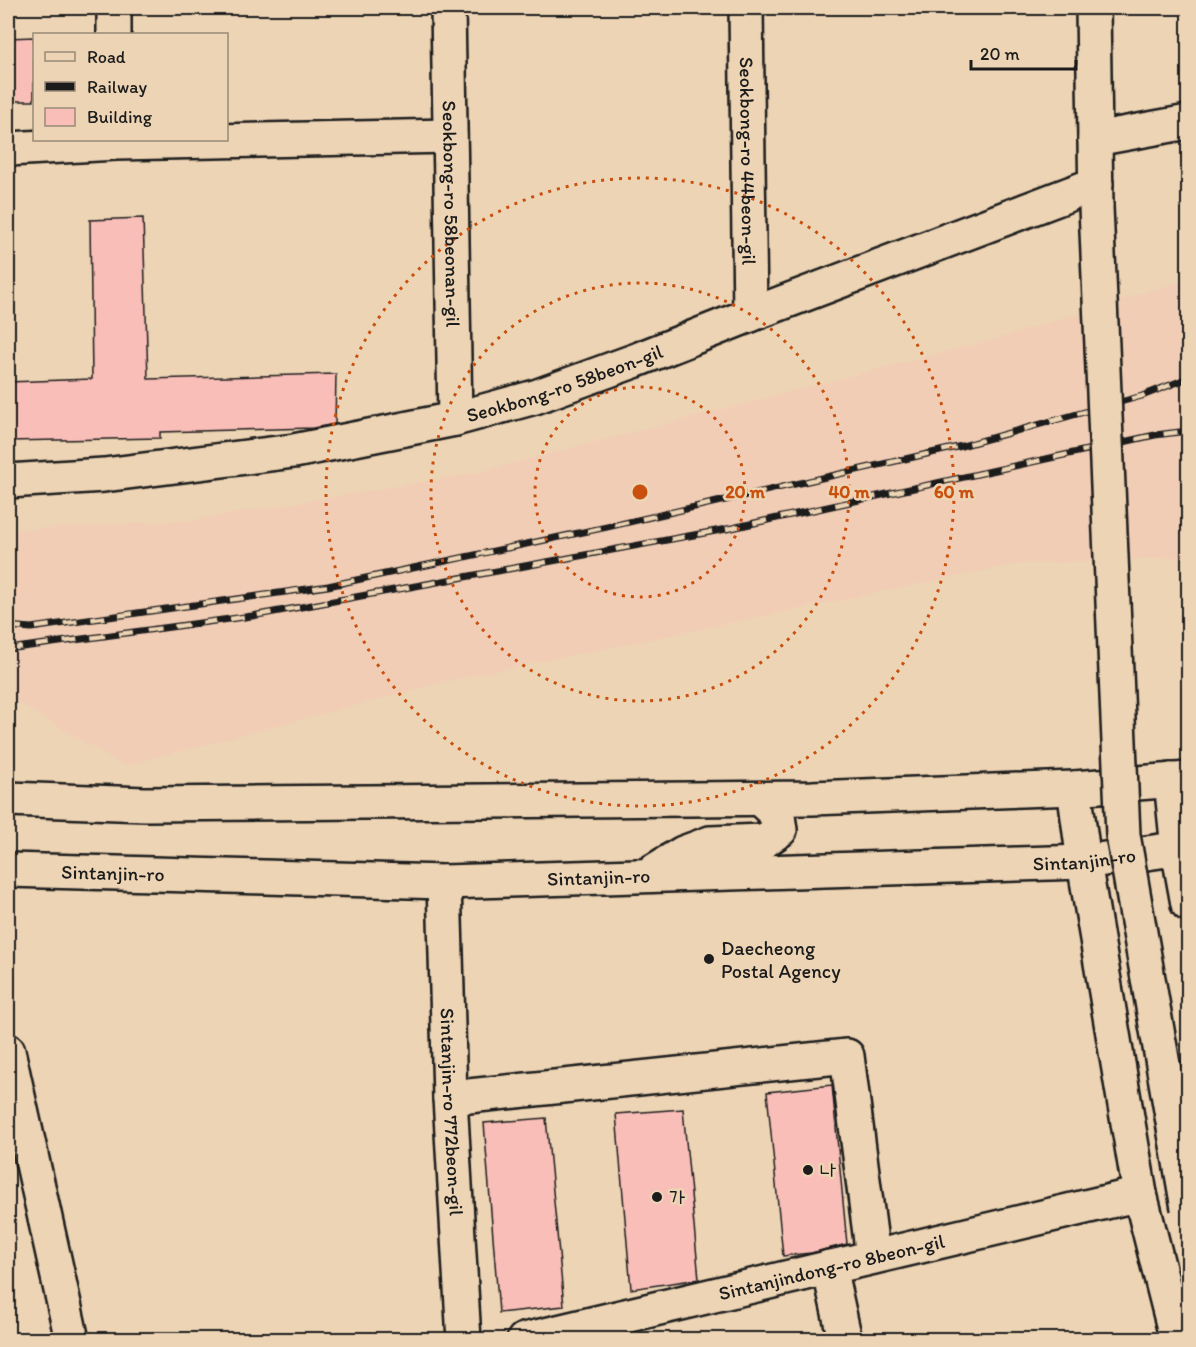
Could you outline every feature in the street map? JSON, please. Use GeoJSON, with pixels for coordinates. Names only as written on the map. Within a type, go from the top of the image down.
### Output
{"type":"FeatureCollection","features":[{"type":"Feature","properties":{"kind":"street"},"geometry":{"type":"LineString","coordinates":[[114,8],[114,33]]}},
{"type":"Feature","properties":{"kind":"street","name":"Seokbong-ro 58beonan-gil"},"geometry":{"type":"LineString","coordinates":[[448,8],[455,419]]}},
{"type":"Feature","properties":{"kind":"street","name":"Seokbong-ro 44beon-gil"},"geometry":{"type":"LineString","coordinates":[[746,8],[750,315]]}},
{"type":"Feature","properties":{"kind":"street"},"geometry":{"type":"LineString","coordinates":[[1093,8],[1096,195],[1123,835],[1188,1208]]}},
{"type":"Feature","properties":{"kind":"street"},"geometry":{"type":"LineString","coordinates":[[1095,139],[1188,122]]}},
{"type":"Feature","properties":{"kind":"street"},"geometry":{"type":"LineString","coordinates":[[228,139],[450,136]]}},
{"type":"Feature","properties":{"kind":"street"},"geometry":{"type":"LineString","coordinates":[[8,149],[116,141]]}},
{"type":"Feature","properties":{"kind":"street","name":"Seokbong-ro 58beon-gil"},"geometry":{"type":"LineString","coordinates":[[8,481],[104,475],[294,451],[455,419],[535,397],[750,315],[1096,195]]}},
{"type":"Feature","properties":{"kind":"street"},"geometry":{"type":"LineString","coordinates":[[8,800],[156,804],[760,799],[1074,788],[1180,779],[1188,904]]}},
{"type":"Feature","properties":{"kind":"street"},"geometry":{"type":"LineString","coordinates":[[1074,788],[1084,862],[1140,1194],[1177,1340]]}},
{"type":"Feature","properties":{"kind":"street"},"geometry":{"type":"LineString","coordinates":[[647,875],[682,853],[710,843],[764,841],[780,830],[778,816],[760,799]]}},
{"type":"Feature","properties":{"kind":"street","name":"Sintanjin-ro"},"geometry":{"type":"LineString","coordinates":[[8,870],[444,882],[1084,862],[1183,848]]}},
{"type":"Feature","properties":{"kind":"street","name":"Sintanjin-ro 772beon-gil"},"geometry":{"type":"LineString","coordinates":[[444,882],[450,1098],[464,1340]]}},
{"type":"Feature","properties":{"kind":"street"},"geometry":{"type":"LineString","coordinates":[[8,1051],[72,1340]]}},
{"type":"Feature","properties":{"kind":"street"},"geometry":{"type":"LineString","coordinates":[[450,1098],[846,1056],[873,1257]]}},
{"type":"Feature","properties":{"kind":"street","name":"Sintanjindong-ro 8beon-gil"},"geometry":{"type":"LineString","coordinates":[[524,1340],[1140,1194]]}},
{"type":"Feature","properties":{"kind":"street"},"geometry":{"type":"LineString","coordinates":[[829,1268],[845,1340]]}},
{"type":"Feature","properties":{"kind":"shaded area"},"geometry":{"type":"Polygon","coordinates":[[[1188,279],[1188,557],[1017,564],[456,679],[123,766],[8,696],[8,530],[194,520],[475,473],[1006,336],[1188,279]]]}},
{"type":"Feature","properties":{"kind":"building"},"geometry":{"type":"Polygon","coordinates":[[[33,37],[33,101],[8,101],[8,38],[33,37]]]}},
{"type":"Feature","properties":{"kind":"building"},"geometry":{"type":"Polygon","coordinates":[[[143,218],[148,379],[336,374],[335,424],[313,428],[160,432],[160,438],[8,441],[8,382],[92,379],[90,220],[143,218]]]}},
{"type":"Feature","properties":{"kind":"building","name":"나"},"geometry":{"type":"Polygon","coordinates":[[[832,1085],[847,1244],[811,1253],[783,1256],[767,1092],[832,1085]]]}},
{"type":"Feature","properties":{"kind":"building","name":"가"},"geometry":{"type":"Polygon","coordinates":[[[683,1109],[699,1279],[631,1289],[616,1114],[683,1109]]]}},
{"type":"Feature","properties":{"kind":"building"},"geometry":{"type":"Polygon","coordinates":[[[546,1118],[564,1306],[499,1313],[484,1123],[546,1118]]]}},
{"type":"Feature","properties":{"kind":"railway"},"geometry":{"type":"LineString","coordinates":[[8,626],[31,628],[328,586],[607,527],[962,446],[1142,396],[1188,378]]}},
{"type":"Feature","properties":{"kind":"railway"},"geometry":{"type":"LineString","coordinates":[[8,649],[252,616],[732,528],[1155,435],[1188,431]]}},
{"type":"Feature","properties":{"kind":"place","name":"Daecheong Postal Agency"},"geometry":{"type":"Point","coordinates":[709,959]}},
{"type":"Feature","properties":{"kind":"place","name":"나"},"geometry":{"type":"Point","coordinates":[808,1170]}},
{"type":"Feature","properties":{"kind":"place","name":"가"},"geometry":{"type":"Point","coordinates":[657,1197]}}]}
